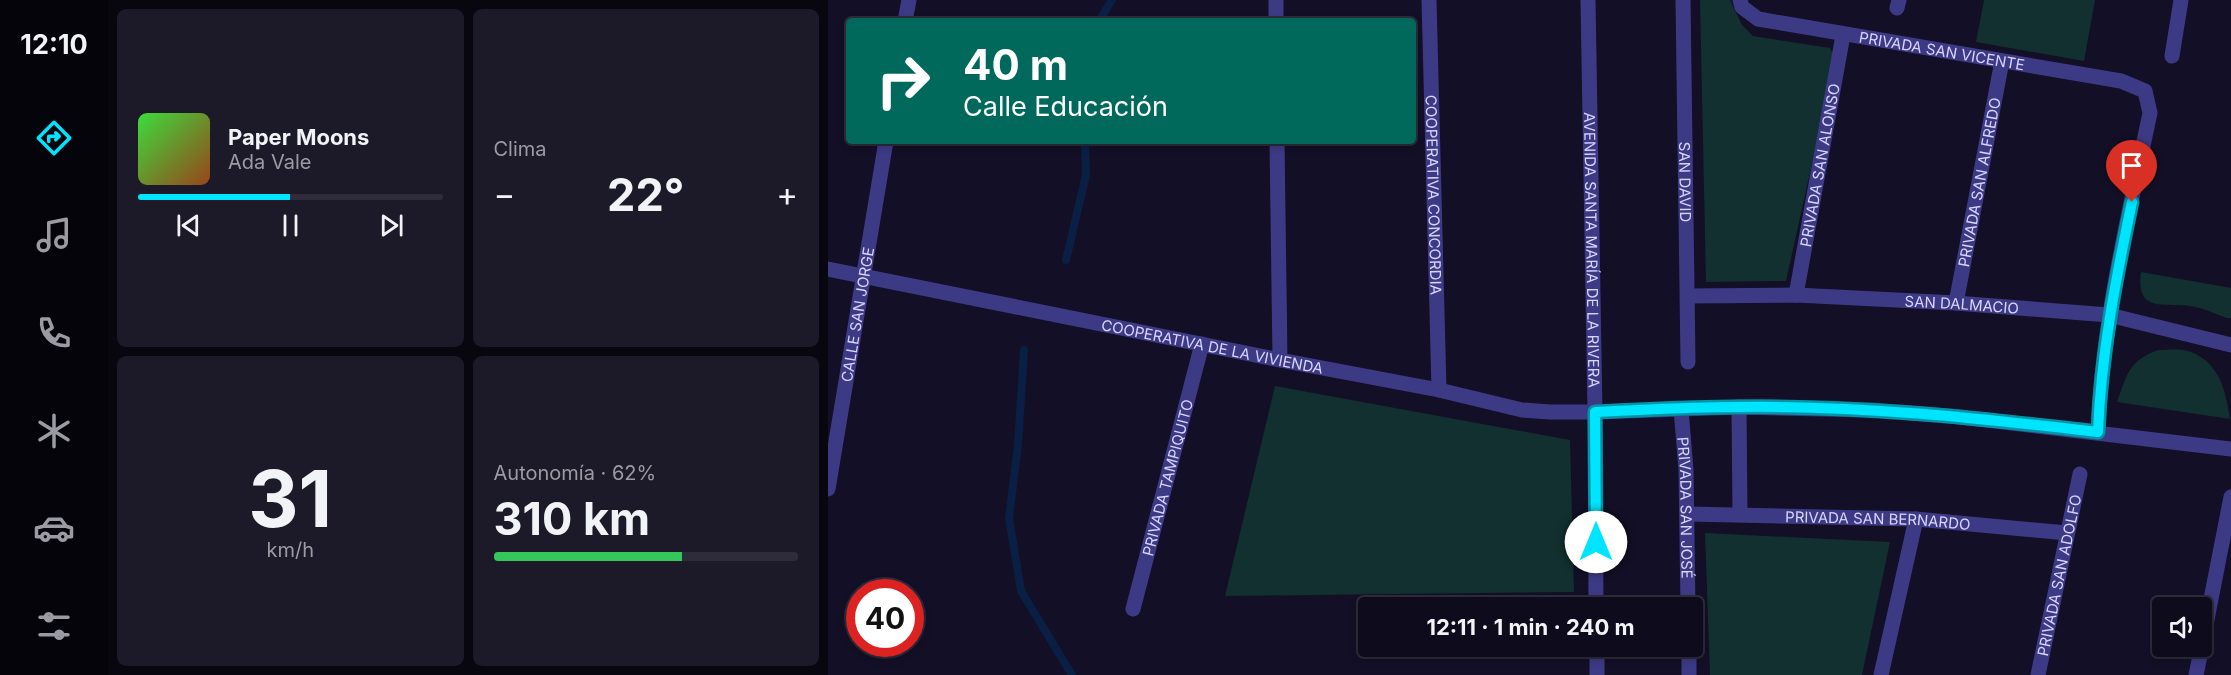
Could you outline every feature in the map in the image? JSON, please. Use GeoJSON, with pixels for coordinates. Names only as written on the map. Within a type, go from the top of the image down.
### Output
{"type":"FeatureCollection","features":[{"type":"Feature","properties":{"kind":"street"},"geometry":{"type":"LineString","coordinates":[[906,18],[909,0]]}},
{"type":"Feature","properties":{"kind":"street"},"geometry":{"type":"LineString","coordinates":[[1276,0],[1276,18]]}},
{"type":"Feature","properties":{"kind":"street","name":"COOPERATIVA CONCORDIA"},"geometry":{"type":"LineString","coordinates":[[1429,0],[1439,390]]}},
{"type":"Feature","properties":{"kind":"street","name":"AVENIDA SANTA MARÍA DE LA RIVERA"},"geometry":{"type":"LineString","coordinates":[[1588,0],[1596,597]]}},
{"type":"Feature","properties":{"kind":"street","name":"SAN DAVID"},"geometry":{"type":"LineString","coordinates":[[1683,0],[1689,296],[1688,362]]}},
{"type":"Feature","properties":{"kind":"street"},"geometry":{"type":"LineString","coordinates":[[2172,56],[2181,0]]}},
{"type":"Feature","properties":{"kind":"street","name":"PRIVADA SAN VICENTE"},"geometry":{"type":"LineString","coordinates":[[1741,4],[1758,19],[2121,81],[2145,91],[2150,113],[2109,315]]}},
{"type":"Feature","properties":{"kind":"street","name":"PRIVADA SAN ALONSO"},"geometry":{"type":"LineString","coordinates":[[1796,295],[1843,35]]}},
{"type":"Feature","properties":{"kind":"street","name":"PRIVADA SAN ALFREDO"},"geometry":{"type":"LineString","coordinates":[[1956,303],[2002,61]]}},
{"type":"Feature","properties":{"kind":"street","name":"CALLE SAN JORGE"},"geometry":{"type":"LineString","coordinates":[[828,489],[886,144]]}},
{"type":"Feature","properties":{"kind":"street"},"geometry":{"type":"LineString","coordinates":[[1277,144],[1280,360]]}},
{"type":"Feature","properties":{"kind":"street","name":"COOPERATIVA DE LA VIVIENDA"},"geometry":{"type":"LineString","coordinates":[[828,269],[1439,390],[1522,410],[1595,412],[1739,407],[1882,411],[1961,417],[2231,449]]}},
{"type":"Feature","properties":{"kind":"street","name":"SAN DALMACIO"},"geometry":{"type":"LineString","coordinates":[[1689,296],[1796,295],[1956,303],[2109,315],[2231,345]]}},
{"type":"Feature","properties":{"kind":"street"},"geometry":{"type":"LineString","coordinates":[[2098,432],[2099,399],[2109,315]]}},
{"type":"Feature","properties":{"kind":"street","name":"PRIVADA TAMPIQUITO"},"geometry":{"type":"LineString","coordinates":[[1133,609],[1202,344]]}},
{"type":"Feature","properties":{"kind":"street"},"geometry":{"type":"LineString","coordinates":[[1739,407],[1740,514]]}},
{"type":"Feature","properties":{"kind":"street","name":"PRIVADA SAN JOSÉ"},"geometry":{"type":"LineString","coordinates":[[1681,409],[1686,456],[1688,597]]}},
{"type":"Feature","properties":{"kind":"street","name":"PRIVADA SAN ADOLFO"},"geometry":{"type":"LineString","coordinates":[[2038,675],[2080,474]]}},
{"type":"Feature","properties":{"kind":"street"},"geometry":{"type":"LineString","coordinates":[[2212,608],[2226,556],[2231,497]]}},
{"type":"Feature","properties":{"kind":"street","name":"PRIVADA SAN BERNARDO"},"geometry":{"type":"LineString","coordinates":[[1688,514],[1916,519],[2067,533]]}},
{"type":"Feature","properties":{"kind":"street"},"geometry":{"type":"LineString","coordinates":[[1881,675],[1916,519]]}},
{"type":"Feature","properties":{"kind":"street"},"geometry":{"type":"LineString","coordinates":[[1597,657],[1597,675]]}},
{"type":"Feature","properties":{"kind":"street"},"geometry":{"type":"LineString","coordinates":[[1689,657],[1689,675]]}},
{"type":"Feature","properties":{"kind":"street"},"geometry":{"type":"LineString","coordinates":[[2196,675],[2200,657]]}},
{"type":"Feature","properties":{"kind":"green space"},"geometry":{"type":"Polygon","coordinates":[[[1700,0],[1730,0],[1742,25],[1753,36],[1830,48],[1835,59],[1786,281],[1706,282],[1700,0]]]}},
{"type":"Feature","properties":{"kind":"green space"},"geometry":{"type":"Polygon","coordinates":[[[1984,0],[2095,0],[2084,61],[1976,42],[1984,0]]]}},
{"type":"Feature","properties":{"kind":"green space"},"geometry":{"type":"Polygon","coordinates":[[[2141,272],[2231,288],[2231,318],[2196,307],[2156,304],[2148,301],[2140,286],[2141,272]]]}},
{"type":"Feature","properties":{"kind":"green space"},"geometry":{"type":"Polygon","coordinates":[[[2158,350],[2191,352],[2209,363],[2224,389],[2230,419],[2117,402],[2126,377],[2134,364],[2158,350]]]}},
{"type":"Feature","properties":{"kind":"green space"},"geometry":{"type":"Polygon","coordinates":[[[1275,386],[1570,440],[1574,592],[1225,596],[1275,386]]]}},
{"type":"Feature","properties":{"kind":"green space"},"geometry":{"type":"Polygon","coordinates":[[[1705,533],[1890,542],[1862,675],[1710,675],[1705,533]]]}},
{"type":"Feature","properties":{"kind":"waterway"},"geometry":{"type":"LineString","coordinates":[[1101,18],[1112,0]]}},
{"type":"Feature","properties":{"kind":"waterway"},"geometry":{"type":"LineString","coordinates":[[1066,260],[1086,175],[1085,144]]}},
{"type":"Feature","properties":{"kind":"waterway"},"geometry":{"type":"LineString","coordinates":[[1024,350],[1018,445],[1009,518],[1021,591],[1072,675]]}},
{"type":"Feature","properties":{"kind":"route"},"geometry":{"type":"LineString","coordinates":[[1596,542],[1595,412],[1739,407],[1871,410],[2098,432],[2099,399],[2109,315],[2132,202]]}}]}
